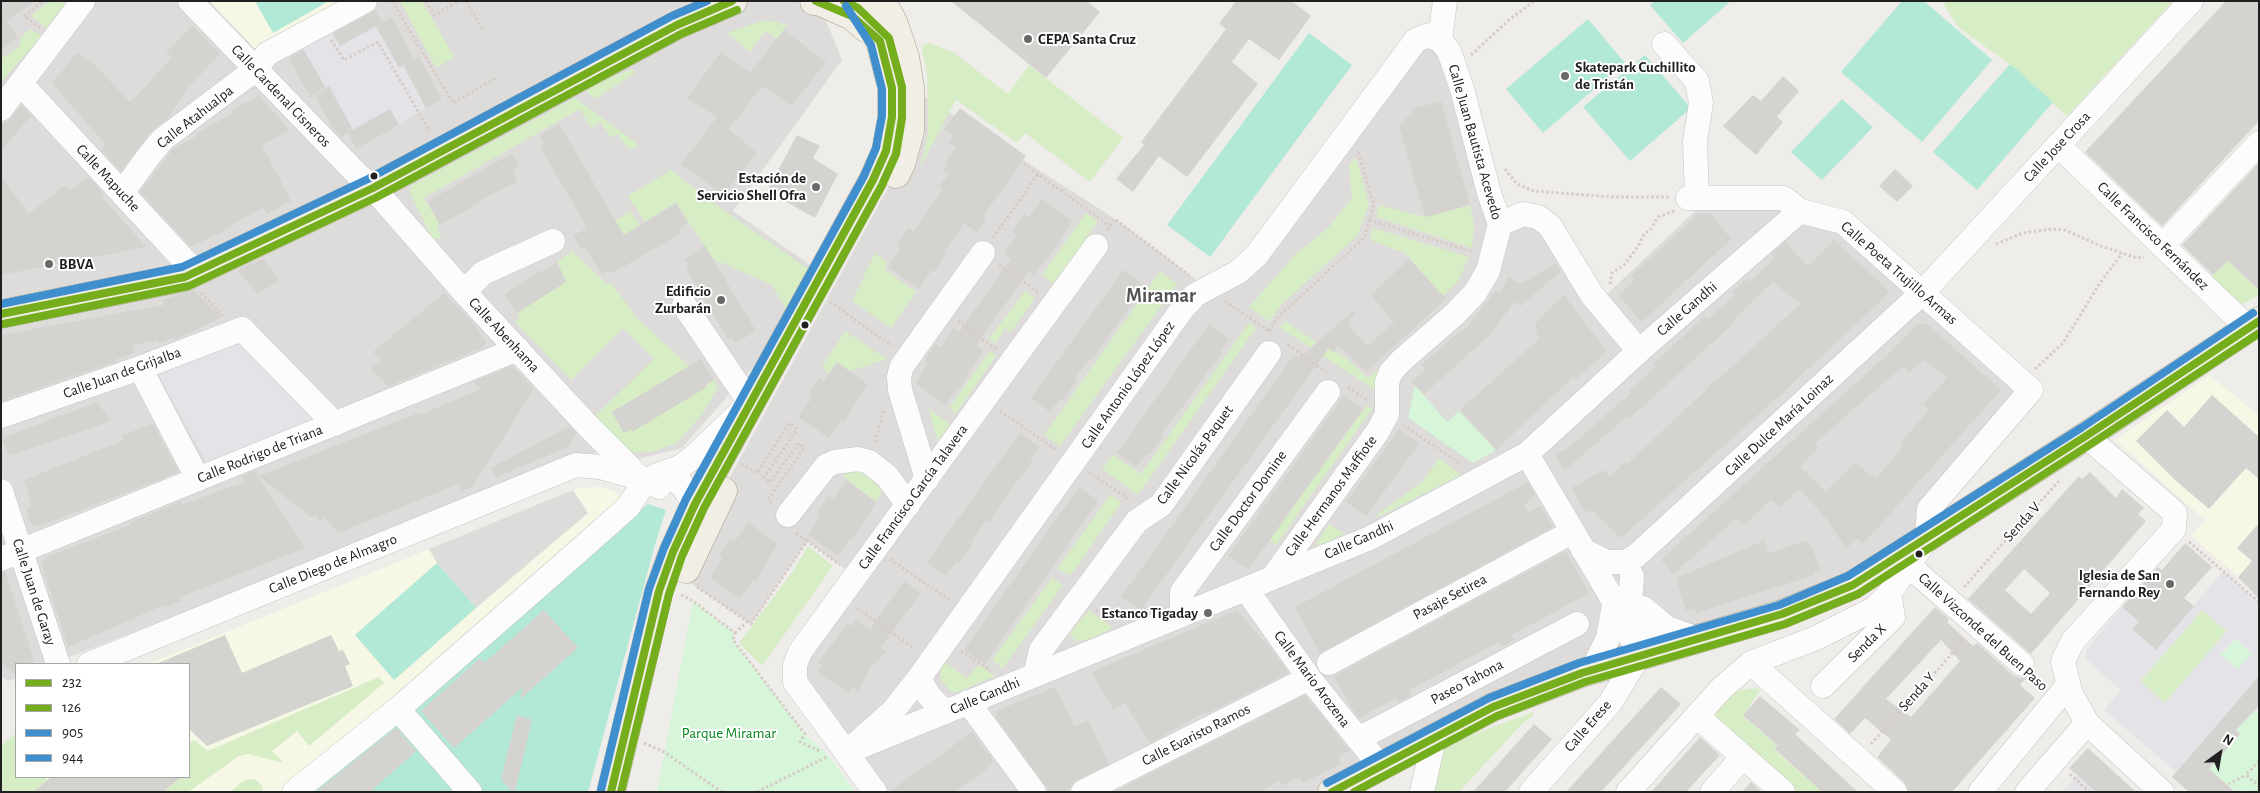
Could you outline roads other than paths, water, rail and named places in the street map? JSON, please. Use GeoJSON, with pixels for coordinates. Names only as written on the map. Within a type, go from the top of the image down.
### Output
{"type":"FeatureCollection","features":[{"type":"Feature","properties":{"kind":"main road"},"geometry":{"type":"LineString","coordinates":[[366,182],[432,136],[668,11],[682,1]]}},
{"type":"Feature","properties":{"kind":"main road"},"geometry":{"type":"LineString","coordinates":[[1,314],[189,270],[677,25],[733,1]]}},
{"type":"Feature","properties":{"kind":"main road"},"geometry":{"type":"LineString","coordinates":[[814,1],[821,2],[852,16],[880,41]]}},
{"type":"Feature","properties":{"kind":"main road"},"geometry":{"type":"LineString","coordinates":[[611,792],[659,592],[750,403],[873,180],[886,151],[892,116],[892,88],[880,41],[854,1]]}},
{"type":"Feature","properties":{"kind":"main road"},"geometry":{"type":"LineString","coordinates":[[629,792],[695,518],[738,462],[901,164],[910,131],[910,87],[906,57],[894,24],[882,1]]}},
{"type":"Feature","properties":{"kind":"main road"},"geometry":{"type":"LineString","coordinates":[[1,298],[189,270]]}},
{"type":"Feature","properties":{"kind":"main road"},"geometry":{"type":"LineString","coordinates":[[1332,792],[1493,707],[1592,670],[1782,614],[1854,585],[2086,436],[2253,324]]}},
{"type":"Feature","properties":{"kind":"main road"},"geometry":{"type":"LineString","coordinates":[[1359,792],[1381,767]]}},
{"type":"Feature","properties":{"kind":"street"},"geometry":{"type":"LineString","coordinates":[[1,109],[22,84],[83,1]]}},
{"type":"Feature","properties":{"kind":"street","name":"Calle Cardenal Cisneros"},"geometry":{"type":"LineString","coordinates":[[190,1],[366,182]]}},
{"type":"Feature","properties":{"kind":"street","name":"Calle Atahualpa"},"geometry":{"type":"LineString","coordinates":[[122,193],[163,139],[256,70],[267,54],[365,1]]}},
{"type":"Feature","properties":{"kind":"street"},"geometry":{"type":"LineString","coordinates":[[1440,40],[1445,1]]}},
{"type":"Feature","properties":{"kind":"street","name":"Calle Jose Crosa"},"geometry":{"type":"LineString","coordinates":[[1922,293],[2191,1]]}},
{"type":"Feature","properties":{"kind":"street","name":"Calle Antonio López López"},"geometry":{"type":"LineString","coordinates":[[899,720],[926,670],[946,640],[1183,308],[1195,295],[1238,272],[1256,256],[1416,40],[1429,35],[1440,40]]}},
{"type":"Feature","properties":{"kind":"street","name":"Calle Juan Bautista Acevedo"},"geometry":{"type":"LineString","coordinates":[[1387,414],[1387,382],[1391,372],[1456,313],[1475,293],[1488,271],[1500,224],[1489,193],[1462,89],[1466,60],[1449,51],[1440,40]]}},
{"type":"Feature","properties":{"kind":"street","name":"Calle Poeta Trujillo Armas"},"geometry":{"type":"LineString","coordinates":[[1664,44],[1697,81],[1701,103],[1689,197],[1784,198],[1800,211],[1843,222],[2026,385],[1964,468]]}},
{"type":"Feature","properties":{"kind":"street","name":"Calle Mapuche"},"geometry":{"type":"LineString","coordinates":[[22,84],[122,193],[189,270]]}},
{"type":"Feature","properties":{"kind":"street"},"geometry":{"type":"LineString","coordinates":[[2163,244],[2259,143]]}},
{"type":"Feature","properties":{"kind":"street","name":"Calle Francisco Fernández"},"geometry":{"type":"LineString","coordinates":[[2058,145],[2163,244],[2253,324]]}},
{"type":"Feature","properties":{"kind":"street","name":"Calle Abenhama"},"geometry":{"type":"LineString","coordinates":[[366,182],[464,292],[589,427],[648,477]]}},
{"type":"Feature","properties":{"kind":"street","name":"Calle Gandhi"},"geometry":{"type":"LineString","coordinates":[[847,752],[899,720],[945,712],[1246,589],[1273,576],[1370,538],[1527,454],[1639,351],[1800,211]]}},
{"type":"Feature","properties":{"kind":"street"},"geometry":{"type":"LineString","coordinates":[[1500,224],[1523,214],[1538,217],[1550,226],[1600,305],[1639,351]]}},
{"type":"Feature","properties":{"kind":"street"},"geometry":{"type":"LineString","coordinates":[[464,292],[483,273],[553,241]]}},
{"type":"Feature","properties":{"kind":"street","name":"Calle Francisco García Talavera"},"geometry":{"type":"LineString","coordinates":[[876,792],[795,682],[795,665],[800,652],[928,479],[1096,246]]}},
{"type":"Feature","properties":{"kind":"street"},"geometry":{"type":"LineString","coordinates":[[928,479],[900,390],[899,377],[907,357],[982,253]]}},
{"type":"Feature","properties":{"kind":"street","name":"Calle Dulce María Loinaz"},"geometry":{"type":"LineString","coordinates":[[1634,566],[1922,293]]}},
{"type":"Feature","properties":{"kind":"street"},"geometry":{"type":"LineString","coordinates":[[294,792],[398,708],[628,507],[648,477],[680,466],[697,454],[750,403],[684,305]]}},
{"type":"Feature","properties":{"kind":"street","name":"Calle Juan de Grijalba"},"geometry":{"type":"LineString","coordinates":[[1,416],[140,368],[240,330],[335,424]]}},
{"type":"Feature","properties":{"kind":"street","name":"Calle Nicolás Paquet"},"geometry":{"type":"LineString","coordinates":[[1035,675],[1041,650],[1137,521],[1161,505],[1269,342]]}},
{"type":"Feature","properties":{"kind":"street","name":"Calle Rodrigo de Triana"},"geometry":{"type":"LineString","coordinates":[[11,555],[518,349]]}},
{"type":"Feature","properties":{"kind":"street"},"geometry":{"type":"LineString","coordinates":[[140,368],[198,479]]}},
{"type":"Feature","properties":{"kind":"street","name":"Calle Doctor Domine"},"geometry":{"type":"LineString","coordinates":[[1182,615],[1182,592],[1328,392]]}},
{"type":"Feature","properties":{"kind":"street","name":"Calle Hermanos Maffiote"},"geometry":{"type":"LineString","coordinates":[[1273,576],[1378,431],[1387,414]]}},
{"type":"Feature","properties":{"kind":"street"},"geometry":{"type":"LineString","coordinates":[[576,465],[591,444],[589,427]]}},
{"type":"Feature","properties":{"kind":"street"},"geometry":{"type":"LineString","coordinates":[[2086,436],[2175,513],[2174,529],[2072,641],[2063,662],[2070,692],[2087,723],[2162,792]]}},
{"type":"Feature","properties":{"kind":"street"},"geometry":{"type":"LineString","coordinates":[[1527,454],[1614,605],[1640,656]]}},
{"type":"Feature","properties":{"kind":"street"},"geometry":{"type":"LineString","coordinates":[[788,515],[826,466],[835,462],[858,459],[869,462],[887,476],[908,505]]}},
{"type":"Feature","properties":{"kind":"street","name":"Calle Diego de Almagro"},"geometry":{"type":"LineString","coordinates":[[91,663],[576,465],[600,467],[680,484],[695,518]]}},
{"type":"Feature","properties":{"kind":"street"},"geometry":{"type":"LineString","coordinates":[[1628,792],[1722,688],[1751,663],[1816,638],[1874,609],[1889,594],[1926,538],[1929,509],[1964,468],[1981,502]]}},
{"type":"Feature","properties":{"kind":"street","name":"Calle Juan de Garay"},"geometry":{"type":"LineString","coordinates":[[1,492],[11,555],[58,663]]}},
{"type":"Feature","properties":{"kind":"street"},"geometry":{"type":"LineString","coordinates":[[1577,541],[1606,562],[1625,562],[1634,566],[1635,593],[1643,609],[1667,628],[1698,639]]}},
{"type":"Feature","properties":{"kind":"street","name":"Pasaje Setirea"},"geometry":{"type":"LineString","coordinates":[[1329,663],[1577,541]]}},
{"type":"Feature","properties":{"kind":"street","name":"Calle Vizconde del Buen Paso"},"geometry":{"type":"LineString","coordinates":[[1908,565],[2022,664]]}},
{"type":"Feature","properties":{"kind":"street","name":"Calle Erese"},"geometry":{"type":"LineString","coordinates":[[1531,792],[1610,703],[1652,634],[1630,604],[1634,566]]}},
{"type":"Feature","properties":{"kind":"street","name":"Calle Mario Arozena"},"geometry":{"type":"LineString","coordinates":[[1246,589],[1309,678],[1381,767]]}},
{"type":"Feature","properties":{"kind":"street","name":"Senda X"},"geometry":{"type":"LineString","coordinates":[[1823,686],[1893,617],[1889,594]]}},
{"type":"Feature","properties":{"kind":"street"},"geometry":{"type":"LineString","coordinates":[[1592,670],[1608,638],[1614,605]]}},
{"type":"Feature","properties":{"kind":"street","name":"Paseo Tahona"},"geometry":{"type":"LineString","coordinates":[[1358,739],[1577,624]]}},
{"type":"Feature","properties":{"kind":"street"},"geometry":{"type":"LineString","coordinates":[[1751,663],[1895,792]]}},
{"type":"Feature","properties":{"kind":"street"},"geometry":{"type":"LineString","coordinates":[[926,670],[930,696],[945,712]]}},
{"type":"Feature","properties":{"kind":"street","name":"Calle Evaristo Ramos"},"geometry":{"type":"LineString","coordinates":[[1083,792],[1309,678]]}},
{"type":"Feature","properties":{"kind":"street"},"geometry":{"type":"LineString","coordinates":[[1980,792],[2068,686]]}},
{"type":"Feature","properties":{"kind":"street"},"geometry":{"type":"LineString","coordinates":[[968,702],[1034,792]]}},
{"type":"Feature","properties":{"kind":"street"},"geometry":{"type":"LineString","coordinates":[[398,708],[470,792]]}},
{"type":"Feature","properties":{"kind":"street"},"geometry":{"type":"LineString","coordinates":[[1697,716],[1742,758],[1783,792]]}},
{"type":"Feature","properties":{"kind":"street"},"geometry":{"type":"LineString","coordinates":[[2028,792],[2087,723]]}},
{"type":"Feature","properties":{"kind":"street"},"geometry":{"type":"LineString","coordinates":[[1422,792],[1434,738]]}},
{"type":"Feature","properties":{"kind":"street"},"geometry":{"type":"LineString","coordinates":[[1712,792],[1742,758]]}},
{"type":"Feature","properties":{"kind":"place","name":"CEPA Santa Cruz"},"geometry":{"type":"Point","coordinates":[1028,39]}},
{"type":"Feature","properties":{"kind":"place","name":"Skatepark Cuchillito de Tristán"},"geometry":{"type":"Point","coordinates":[1565,76]}},
{"type":"Feature","properties":{"kind":"place","name":"Estación de Servicio Shell Ofra"},"geometry":{"type":"Point","coordinates":[816,187]}},
{"type":"Feature","properties":{"kind":"place","name":"BBVA"},"geometry":{"type":"Point","coordinates":[49,264]}},
{"type":"Feature","properties":{"kind":"place","name":"Edificio Zurbarán"},"geometry":{"type":"Point","coordinates":[721,300]}},
{"type":"Feature","properties":{"kind":"place","name":"Iglesia de San Fernando Rey"},"geometry":{"type":"Point","coordinates":[2170,584]}},
{"type":"Feature","properties":{"kind":"place","name":"Estanco Tigaday"},"geometry":{"type":"Point","coordinates":[1208,613]}},
{"type":"Feature","properties":{"kind":"district","name":"Miramar"},"geometry":{"type":"Point","coordinates":[1161,296]}},
{"type":"Feature","properties":{"kind":"park label","name":"Parque Miramar"},"geometry":{"type":"Point","coordinates":[729,733]}}]}
